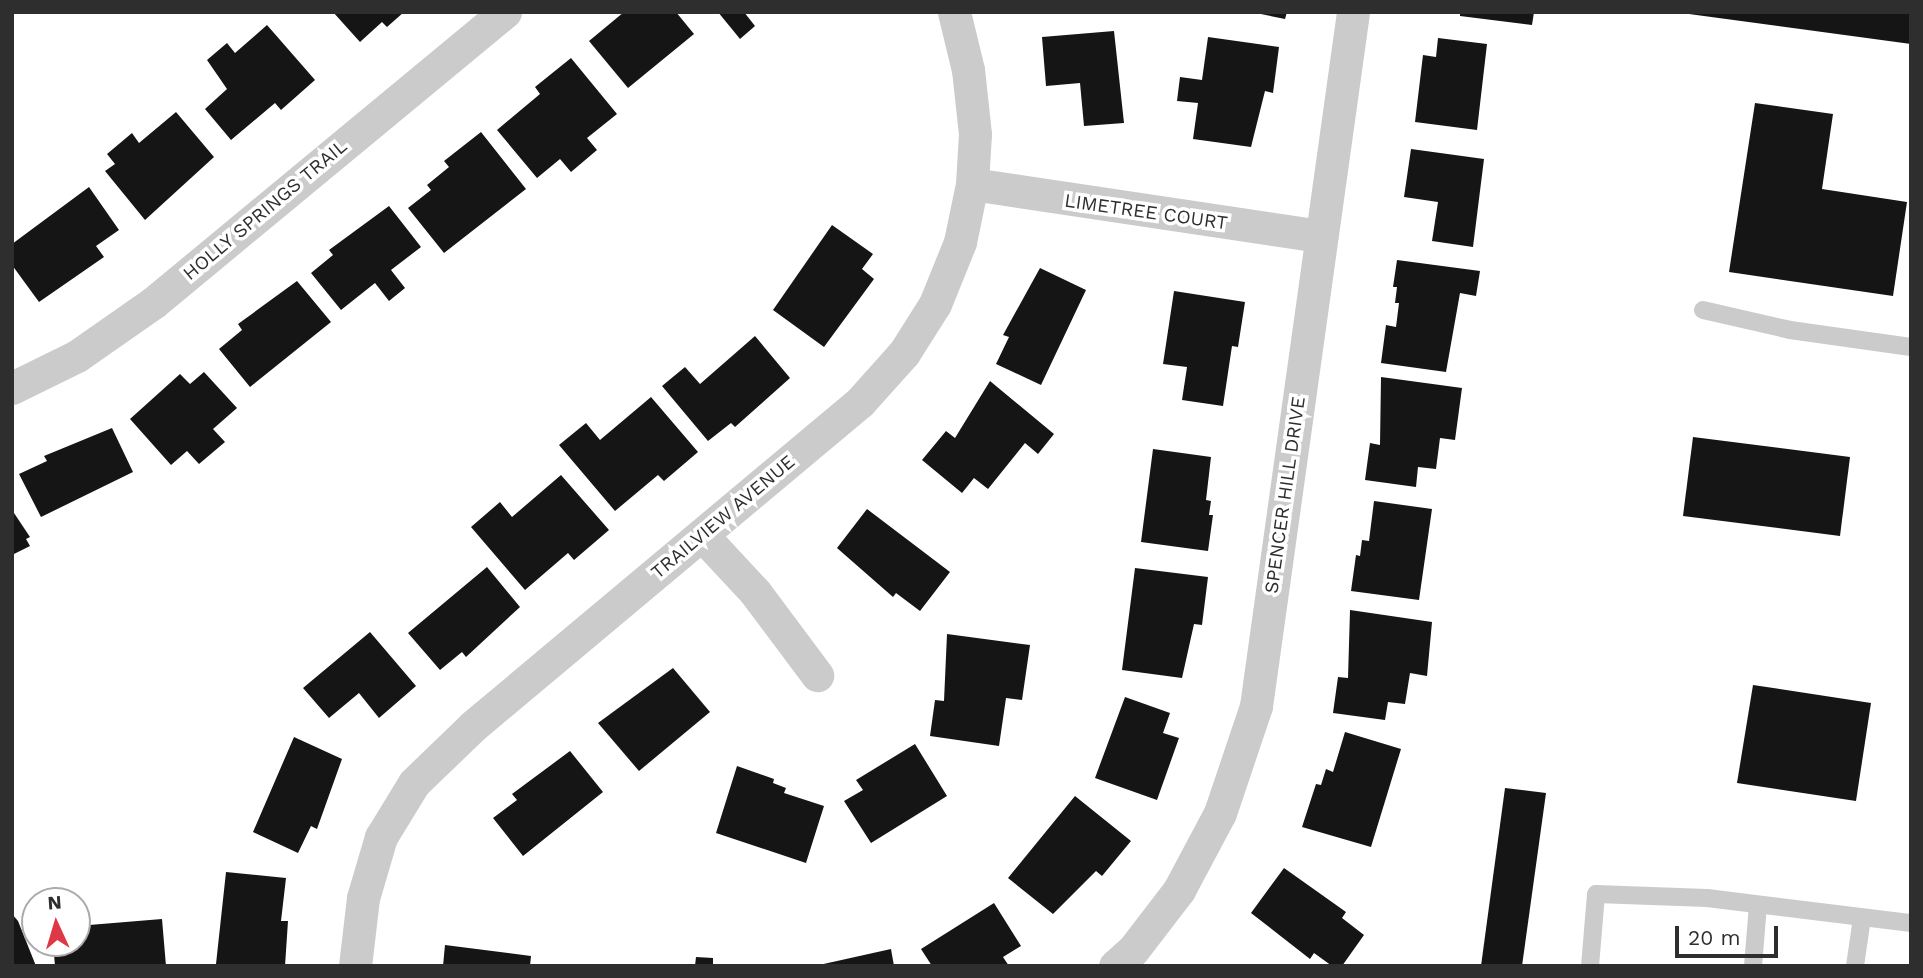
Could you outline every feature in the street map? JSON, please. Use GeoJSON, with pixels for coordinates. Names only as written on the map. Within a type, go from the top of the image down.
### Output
{"type":"FeatureCollection","features":[{"type":"Feature","properties":{"kind":"street","name":"HOLLY SPRINGS TRAIL"},"geometry":{"type":"LineString","coordinates":[[12,388],[77,356],[153,303],[505,12]]}},
{"type":"Feature","properties":{"kind":"street","name":"TRAILVIEW AVENUE"},"geometry":{"type":"LineString","coordinates":[[355,966],[363,898],[381,837],[414,783],[472,726],[860,402],[904,353],[935,304],[960,242],[972,184],[974,121],[968,70],[954,12]]}},
{"type":"Feature","properties":{"kind":"street","name":"SPENCER HILL DRIVE"},"geometry":{"type":"LineString","coordinates":[[1132,960],[1179,890],[1220,813],[1256,706],[1353,12]]}},
{"type":"Feature","properties":{"kind":"street","name":"LIMETREE COURT"},"geometry":{"type":"LineString","coordinates":[[972,184],[1321,236]]}},
{"type":"Feature","properties":{"kind":"street"},"geometry":{"type":"LineString","coordinates":[[702,535],[755,592],[817,675]]}},
{"type":"Feature","properties":{"kind":"lane"},"geometry":{"type":"LineString","coordinates":[[1703,310],[1790,330],[1911,347]]}},
{"type":"Feature","properties":{"kind":"lane"},"geometry":{"type":"LineString","coordinates":[[1590,966],[1596,894],[1707,898],[1911,922]]}},
{"type":"Feature","properties":{"kind":"lane"},"geometry":{"type":"LineString","coordinates":[[1753,966],[1758,905]]}},
{"type":"Feature","properties":{"kind":"lane"},"geometry":{"type":"LineString","coordinates":[[1855,966],[1862,918]]}},
{"type":"Feature","properties":{"kind":"building"},"geometry":{"type":"Polygon","coordinates":[[[333,12],[404,12],[387,27],[382,22],[360,42],[333,12]]]}},
{"type":"Feature","properties":{"kind":"building"},"geometry":{"type":"Polygon","coordinates":[[[624,12],[676,12],[694,34],[628,88],[589,41],[624,12]]]}},
{"type":"Feature","properties":{"kind":"building"},"geometry":{"type":"Polygon","coordinates":[[[718,12],[744,12],[755,26],[740,39],[718,12]]]}},
{"type":"Feature","properties":{"kind":"building"},"geometry":{"type":"Polygon","coordinates":[[[1251,12],[1287,12],[1285,19],[1251,12]]]}},
{"type":"Feature","properties":{"kind":"building"},"geometry":{"type":"Polygon","coordinates":[[[1460,12],[1534,12],[1532,25],[1460,16],[1460,12]]]}},
{"type":"Feature","properties":{"kind":"building"},"geometry":{"type":"Polygon","coordinates":[[[1911,12],[1911,44],[1689,14],[1911,12]]]}},
{"type":"Feature","properties":{"kind":"building"},"geometry":{"type":"Polygon","coordinates":[[[267,25],[315,80],[281,110],[275,103],[231,140],[205,109],[227,89],[207,60],[227,43],[235,53],[267,25]]]}},
{"type":"Feature","properties":{"kind":"building"},"geometry":{"type":"Polygon","coordinates":[[[1114,31],[1124,123],[1084,126],[1080,83],[1046,86],[1042,37],[1114,31]]]}},
{"type":"Feature","properties":{"kind":"building"},"geometry":{"type":"Polygon","coordinates":[[[1208,37],[1279,47],[1273,93],[1265,91],[1251,147],[1193,139],[1198,103],[1177,101],[1180,77],[1202,80],[1208,37]]]}},
{"type":"Feature","properties":{"kind":"building"},"geometry":{"type":"Polygon","coordinates":[[[1438,38],[1487,44],[1477,130],[1415,122],[1423,55],[1436,57],[1438,38]]]}},
{"type":"Feature","properties":{"kind":"building"},"geometry":{"type":"Polygon","coordinates":[[[571,58],[617,114],[587,138],[597,150],[571,172],[560,159],[537,178],[497,130],[540,94],[535,87],[571,58]]]}},
{"type":"Feature","properties":{"kind":"building"},"geometry":{"type":"Polygon","coordinates":[[[1755,103],[1833,114],[1822,189],[1907,202],[1893,296],[1729,272],[1755,103]]]}},
{"type":"Feature","properties":{"kind":"building"},"geometry":{"type":"Polygon","coordinates":[[[176,112],[214,157],[145,220],[105,171],[115,164],[107,154],[132,133],[139,143],[176,112]]]}},
{"type":"Feature","properties":{"kind":"building"},"geometry":{"type":"Polygon","coordinates":[[[481,132],[526,189],[444,253],[408,208],[431,190],[427,185],[449,167],[444,161],[481,132]]]}},
{"type":"Feature","properties":{"kind":"building"},"geometry":{"type":"Polygon","coordinates":[[[1411,149],[1484,159],[1473,247],[1432,241],[1438,202],[1404,197],[1411,149]]]}},
{"type":"Feature","properties":{"kind":"building"},"geometry":{"type":"Polygon","coordinates":[[[89,187],[119,230],[96,246],[104,257],[39,302],[12,265],[12,244],[89,187]]]}},
{"type":"Feature","properties":{"kind":"building"},"geometry":{"type":"Polygon","coordinates":[[[389,206],[421,247],[391,270],[405,288],[389,301],[375,283],[341,310],[311,273],[333,255],[329,250],[389,206]]]}},
{"type":"Feature","properties":{"kind":"building"},"geometry":{"type":"Polygon","coordinates":[[[832,225],[873,254],[862,269],[874,279],[824,347],[773,310],[832,225]]]}},
{"type":"Feature","properties":{"kind":"building"},"geometry":{"type":"Polygon","coordinates":[[[1397,260],[1480,271],[1476,296],[1460,293],[1446,372],[1381,363],[1386,325],[1396,327],[1399,303],[1395,303],[1397,287],[1393,287],[1397,260]]]}},
{"type":"Feature","properties":{"kind":"building"},"geometry":{"type":"Polygon","coordinates":[[[1040,268],[1086,290],[1041,385],[996,364],[1009,337],[1003,335],[1040,268]]]}},
{"type":"Feature","properties":{"kind":"building"},"geometry":{"type":"Polygon","coordinates":[[[297,281],[331,322],[250,387],[219,349],[242,330],[238,324],[297,281]]]}},
{"type":"Feature","properties":{"kind":"building"},"geometry":{"type":"Polygon","coordinates":[[[1174,291],[1245,302],[1238,347],[1232,346],[1223,406],[1182,400],[1187,367],[1163,364],[1174,291]]]}},
{"type":"Feature","properties":{"kind":"building"},"geometry":{"type":"Polygon","coordinates":[[[755,336],[790,378],[735,427],[731,423],[708,441],[662,386],[685,367],[700,384],[755,336]]]}},
{"type":"Feature","properties":{"kind":"building"},"geometry":{"type":"Polygon","coordinates":[[[204,372],[237,408],[213,429],[225,442],[199,464],[187,451],[171,465],[130,419],[180,374],[190,384],[204,372]]]}},
{"type":"Feature","properties":{"kind":"building"},"geometry":{"type":"Polygon","coordinates":[[[1381,377],[1462,388],[1455,440],[1440,438],[1436,469],[1418,467],[1416,487],[1365,480],[1370,443],[1380,445],[1381,377]]]}},
{"type":"Feature","properties":{"kind":"building"},"geometry":{"type":"Polygon","coordinates":[[[990,381],[1054,434],[1038,454],[1025,443],[988,489],[974,478],[962,493],[922,460],[946,431],[955,438],[990,381]]]}},
{"type":"Feature","properties":{"kind":"building"},"geometry":{"type":"Polygon","coordinates":[[[651,397],[698,452],[664,481],[658,475],[615,511],[559,445],[586,423],[600,440],[651,397]]]}},
{"type":"Feature","properties":{"kind":"building"},"geometry":{"type":"Polygon","coordinates":[[[112,428],[133,472],[41,517],[19,474],[47,461],[44,456],[112,428]]]}},
{"type":"Feature","properties":{"kind":"building"},"geometry":{"type":"Polygon","coordinates":[[[1693,437],[1850,457],[1840,536],[1683,516],[1693,437]]]}},
{"type":"Feature","properties":{"kind":"building"},"geometry":{"type":"Polygon","coordinates":[[[1153,449],[1211,457],[1206,500],[1211,501],[1209,515],[1213,515],[1208,551],[1141,542],[1153,449]]]}},
{"type":"Feature","properties":{"kind":"building"},"geometry":{"type":"Polygon","coordinates":[[[561,475],[609,530],[574,560],[568,553],[525,590],[471,527],[500,502],[512,517],[561,475]]]}},
{"type":"Feature","properties":{"kind":"building"},"geometry":{"type":"Polygon","coordinates":[[[1374,501],[1432,509],[1419,600],[1351,591],[1356,555],[1360,556],[1362,540],[1369,541],[1374,501]]]}},
{"type":"Feature","properties":{"kind":"building"},"geometry":{"type":"Polygon","coordinates":[[[867,509],[950,572],[920,611],[896,593],[893,597],[837,548],[867,509]]]}},
{"type":"Feature","properties":{"kind":"building"},"geometry":{"type":"Polygon","coordinates":[[[12,510],[30,537],[26,539],[30,546],[12,555],[12,510]]]}},
{"type":"Feature","properties":{"kind":"building"},"geometry":{"type":"Polygon","coordinates":[[[487,567],[520,607],[466,657],[462,652],[440,670],[408,633],[487,567]]]}},
{"type":"Feature","properties":{"kind":"building"},"geometry":{"type":"Polygon","coordinates":[[[1135,568],[1208,577],[1202,625],[1194,624],[1182,678],[1122,670],[1135,568]]]}},
{"type":"Feature","properties":{"kind":"building"},"geometry":{"type":"Polygon","coordinates":[[[1350,610],[1432,622],[1427,676],[1410,673],[1405,704],[1388,702],[1385,720],[1333,713],[1338,677],[1348,678],[1350,610]]]}},
{"type":"Feature","properties":{"kind":"building"},"geometry":{"type":"Polygon","coordinates":[[[370,632],[416,686],[379,718],[359,693],[329,718],[303,688],[370,632]]]}},
{"type":"Feature","properties":{"kind":"building"},"geometry":{"type":"Polygon","coordinates":[[[947,634],[1030,645],[1022,700],[1006,698],[999,746],[930,736],[935,700],[944,701],[947,634]]]}},
{"type":"Feature","properties":{"kind":"building"},"geometry":{"type":"Polygon","coordinates":[[[673,668],[710,712],[639,771],[598,723],[673,668]]]}},
{"type":"Feature","properties":{"kind":"building"},"geometry":{"type":"Polygon","coordinates":[[[1753,685],[1871,703],[1856,801],[1737,783],[1753,685]]]}},
{"type":"Feature","properties":{"kind":"building"},"geometry":{"type":"Polygon","coordinates":[[[1125,697],[1170,713],[1163,733],[1179,738],[1157,800],[1095,778],[1125,697]]]}},
{"type":"Feature","properties":{"kind":"building"},"geometry":{"type":"Polygon","coordinates":[[[1345,732],[1401,749],[1371,847],[1302,827],[1316,784],[1321,785],[1326,769],[1333,772],[1345,732]]]}},
{"type":"Feature","properties":{"kind":"building"},"geometry":{"type":"Polygon","coordinates":[[[294,737],[342,759],[317,829],[311,826],[298,853],[253,832],[294,737]]]}},
{"type":"Feature","properties":{"kind":"building"},"geometry":{"type":"Polygon","coordinates":[[[915,744],[947,796],[871,843],[844,801],[863,790],[856,780],[915,744]]]}},
{"type":"Feature","properties":{"kind":"building"},"geometry":{"type":"Polygon","coordinates":[[[570,751],[603,792],[523,856],[493,818],[517,800],[512,794],[570,751]]]}},
{"type":"Feature","properties":{"kind":"building"},"geometry":{"type":"Polygon","coordinates":[[[737,766],[774,779],[773,783],[786,788],[784,793],[824,806],[806,863],[716,833],[737,766]]]}},
{"type":"Feature","properties":{"kind":"building"},"geometry":{"type":"Polygon","coordinates":[[[1505,788],[1546,793],[1522,966],[1481,966],[1505,788]]]}},
{"type":"Feature","properties":{"kind":"building"},"geometry":{"type":"Polygon","coordinates":[[[1075,796],[1131,841],[1102,876],[1096,871],[1053,914],[1008,878],[1075,796]]]}},
{"type":"Feature","properties":{"kind":"building"},"geometry":{"type":"Polygon","coordinates":[[[1284,868],[1346,912],[1342,918],[1364,935],[1342,966],[1332,966],[1314,953],[1310,959],[1251,913],[1284,868]]]}},
{"type":"Feature","properties":{"kind":"building"},"geometry":{"type":"Polygon","coordinates":[[[226,872],[286,878],[281,921],[288,921],[285,966],[216,964],[226,872]]]}},
{"type":"Feature","properties":{"kind":"building"},"geometry":{"type":"Polygon","coordinates":[[[994,903],[1021,946],[1003,957],[1009,966],[932,966],[921,949],[994,903]]]}},
{"type":"Feature","properties":{"kind":"building"},"geometry":{"type":"Polygon","coordinates":[[[12,914],[21,928],[21,957],[32,957],[36,966],[12,966],[12,914]]]}},
{"type":"Feature","properties":{"kind":"building"},"geometry":{"type":"Polygon","coordinates":[[[162,919],[166,966],[55,966],[54,957],[91,957],[91,925],[162,919]]]}},
{"type":"Feature","properties":{"kind":"building"},"geometry":{"type":"Polygon","coordinates":[[[445,945],[531,956],[530,966],[443,966],[445,945]]]}},
{"type":"Feature","properties":{"kind":"building"},"geometry":{"type":"Polygon","coordinates":[[[891,949],[894,966],[819,965],[891,949]]]}},
{"type":"Feature","properties":{"kind":"building"},"geometry":{"type":"Polygon","coordinates":[[[696,957],[713,958],[713,966],[695,966],[696,957]]]}}]}
